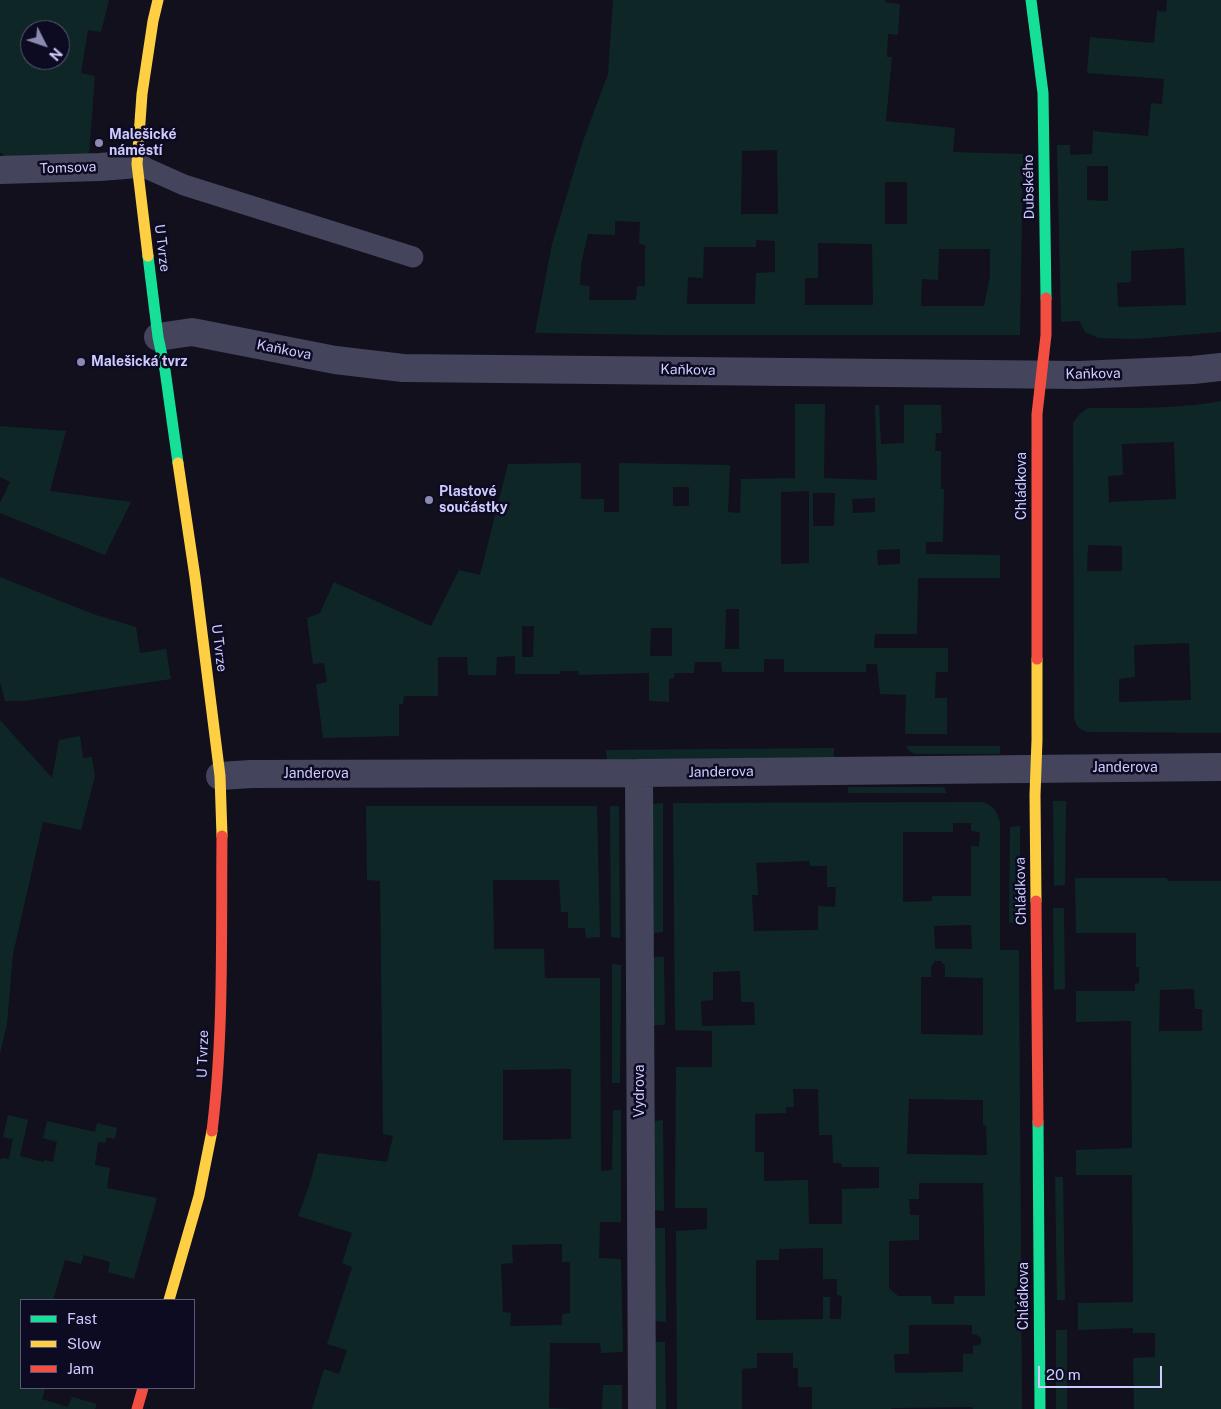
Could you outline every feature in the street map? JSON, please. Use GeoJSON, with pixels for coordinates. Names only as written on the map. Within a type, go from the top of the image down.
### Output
{"type":"FeatureCollection","features":[{"type":"Feature","properties":{"kind":"street","name":"U Tvrze"},"geometry":{"type":"LineString","coordinates":[[158,0],[142,94],[137,164],[158,337],[165,370],[195,577],[220,776],[222,814],[222,911],[216,1092],[211,1138],[199,1196],[169,1299]]}},
{"type":"Feature","properties":{"kind":"street","name":"Dubského"},"geometry":{"type":"LineString","coordinates":[[1031,0],[1043,93],[1046,335],[1041,374]]}},
{"type":"Feature","properties":{"kind":"street","name":"Tomsova"},"geometry":{"type":"LineString","coordinates":[[0,170],[137,164]]}},
{"type":"Feature","properties":{"kind":"street","name":"Kaňkova"},"geometry":{"type":"LineString","coordinates":[[158,337],[192,332],[335,360],[403,368],[1088,375],[1221,367]]}},
{"type":"Feature","properties":{"kind":"street","name":"Chládkova"},"geometry":{"type":"LineString","coordinates":[[1040,1409],[1036,768],[1037,414],[1041,374]]}},
{"type":"Feature","properties":{"kind":"street","name":"Janderova"},"geometry":{"type":"LineString","coordinates":[[220,776],[251,774],[639,773],[1221,767]]}},
{"type":"Feature","properties":{"kind":"street","name":"Vydrova"},"geometry":{"type":"LineString","coordinates":[[639,773],[642,1409]]}},
{"type":"Feature","properties":{"kind":"street"},"geometry":{"type":"LineString","coordinates":[[137,1409],[143,1389]]}},
{"type":"Feature","properties":{"kind":"lane"},"geometry":{"type":"LineString","coordinates":[[137,164],[184,185],[413,256]]}},
{"type":"Feature","properties":{"kind":"green space"},"geometry":{"type":"Polygon","coordinates":[[[0,0],[109,0],[101,32],[88,30],[81,73],[95,76],[89,155],[3,158],[3,153],[0,153],[0,0]]]}},
{"type":"Feature","properties":{"kind":"green space"},"geometry":{"type":"Polygon","coordinates":[[[613,0],[885,0],[885,2],[900,4],[898,35],[888,34],[887,57],[892,57],[886,121],[955,128],[953,152],[1023,154],[1020,335],[535,333],[552,244],[583,141],[608,74],[613,0]],[[777,150],[742,151],[741,214],[778,214],[777,150]],[[885,182],[885,224],[907,224],[907,182],[885,182]],[[615,221],[615,235],[588,234],[581,264],[580,285],[590,286],[589,300],[636,300],[637,286],[645,286],[645,245],[639,244],[640,222],[615,221]],[[756,240],[756,247],[704,247],[703,278],[688,277],[687,304],[755,304],[756,273],[775,272],[775,241],[756,240]],[[818,243],[818,278],[805,278],[805,305],[873,305],[872,244],[818,243]],[[939,249],[938,280],[922,279],[921,306],[984,306],[990,276],[990,249],[939,249]]]}},
{"type":"Feature","properties":{"kind":"green space"},"geometry":{"type":"Polygon","coordinates":[[[1167,0],[1221,0],[1221,332],[1137,339],[1098,338],[1085,332],[1079,321],[1061,322],[1057,145],[1070,145],[1070,155],[1092,154],[1093,131],[1148,136],[1151,103],[1162,104],[1164,79],[1087,73],[1090,37],[1154,43],[1157,11],[1166,12],[1167,0]],[[1087,166],[1087,200],[1108,201],[1108,166],[1087,166]],[[1184,248],[1131,251],[1131,282],[1117,283],[1118,307],[1186,305],[1184,248]]]}},
{"type":"Feature","properties":{"kind":"green space"},"geometry":{"type":"Polygon","coordinates":[[[1221,401],[1221,733],[1087,732],[1081,730],[1075,722],[1074,716],[1073,422],[1088,408],[1155,408],[1221,401]],[[1174,442],[1122,444],[1123,475],[1108,476],[1109,502],[1176,499],[1174,442]],[[1088,545],[1087,571],[1122,571],[1122,546],[1088,545]],[[1189,643],[1134,645],[1135,677],[1119,679],[1119,702],[1191,700],[1189,643]]]}},
{"type":"Feature","properties":{"kind":"green space"},"geometry":{"type":"Polygon","coordinates":[[[795,404],[825,404],[824,478],[877,480],[875,405],[879,405],[881,444],[904,443],[904,405],[941,405],[942,433],[936,433],[935,451],[941,451],[941,489],[944,489],[943,542],[926,542],[926,554],[1000,555],[1000,578],[918,578],[917,634],[875,634],[874,648],[948,648],[948,672],[936,672],[935,698],[947,698],[947,734],[905,734],[906,695],[880,694],[877,664],[866,664],[866,672],[784,672],[784,659],[764,659],[764,672],[722,672],[721,662],[695,662],[694,673],[674,673],[674,678],[669,679],[669,702],[649,701],[649,673],[579,675],[578,671],[560,671],[560,674],[515,674],[515,656],[497,657],[496,675],[468,675],[467,657],[438,657],[438,696],[404,696],[403,704],[399,704],[399,736],[323,738],[316,684],[327,682],[324,663],[313,664],[307,618],[320,613],[334,582],[431,626],[459,570],[480,575],[508,464],[581,463],[581,499],[604,499],[604,512],[619,512],[619,463],[730,465],[728,512],[740,513],[741,479],[795,478],[795,404]],[[673,487],[673,506],[689,506],[689,487],[673,487]],[[809,491],[781,492],[781,564],[809,563],[809,491]],[[813,493],[813,526],[834,526],[835,493],[813,493]],[[875,498],[852,499],[853,513],[875,512],[875,498]],[[900,549],[877,550],[878,565],[900,564],[900,549]],[[726,609],[725,649],[739,649],[739,609],[726,609]],[[522,626],[522,657],[533,657],[534,626],[522,626]],[[651,628],[650,656],[672,656],[672,628],[651,628]]]}},
{"type":"Feature","properties":{"kind":"green space"},"geometry":{"type":"Polygon","coordinates":[[[0,426],[66,431],[50,491],[131,502],[105,555],[0,513],[0,503],[10,482],[0,477],[0,426]]]}},
{"type":"Feature","properties":{"kind":"green space"},"geometry":{"type":"Polygon","coordinates":[[[0,577],[93,614],[136,627],[140,653],[166,649],[171,679],[24,701],[5,701],[0,682],[0,577]]]}},
{"type":"Feature","properties":{"kind":"green space"},"geometry":{"type":"Polygon","coordinates":[[[0,720],[52,778],[59,740],[80,736],[83,758],[92,757],[95,776],[81,830],[43,822],[13,954],[7,1024],[0,1054],[0,720]]]}},
{"type":"Feature","properties":{"kind":"green space"},"geometry":{"type":"Polygon","coordinates":[[[906,746],[1000,746],[1000,754],[915,754],[910,752],[906,746]]]}},
{"type":"Feature","properties":{"kind":"green space"},"geometry":{"type":"Polygon","coordinates":[[[834,748],[834,757],[607,760],[606,750],[834,748]]]}},
{"type":"Feature","properties":{"kind":"green space"},"geometry":{"type":"Polygon","coordinates":[[[848,787],[945,787],[946,793],[848,793],[848,787]]]}},
{"type":"Feature","properties":{"kind":"green space"},"geometry":{"type":"Polygon","coordinates":[[[1053,801],[1066,801],[1065,885],[1054,886],[1053,801]]]}},
{"type":"Feature","properties":{"kind":"green space"},"geometry":{"type":"Polygon","coordinates":[[[983,802],[993,807],[996,812],[1000,822],[1000,950],[1019,950],[1022,1409],[973,1409],[972,1407],[812,1409],[812,1387],[798,1387],[798,1368],[793,1368],[793,1353],[757,1353],[757,1368],[742,1369],[742,1409],[677,1409],[676,1231],[707,1229],[707,1208],[675,1208],[676,1067],[712,1067],[712,1031],[675,1030],[673,803],[983,802]],[[953,823],[953,832],[903,832],[903,902],[932,901],[932,896],[971,896],[971,846],[979,846],[980,832],[971,831],[971,823],[953,823]],[[809,861],[756,863],[758,895],[752,895],[754,931],[818,930],[818,906],[835,907],[836,887],[827,887],[827,866],[810,866],[809,861]],[[971,925],[934,926],[935,949],[972,949],[971,925]],[[935,961],[931,967],[931,977],[921,977],[921,1034],[983,1035],[983,978],[945,977],[945,966],[941,961],[935,961]],[[740,971],[713,972],[713,1000],[701,1001],[702,1026],[755,1025],[754,1002],[741,1002],[740,971]],[[793,1089],[794,1107],[786,1107],[786,1113],[755,1114],[755,1152],[764,1152],[764,1181],[808,1180],[809,1224],[842,1224],[842,1189],[879,1188],[879,1167],[842,1167],[841,1163],[833,1163],[832,1135],[819,1135],[818,1089],[793,1089]],[[909,1099],[907,1154],[987,1155],[986,1125],[983,1125],[983,1100],[909,1099]],[[919,1183],[919,1199],[909,1199],[910,1215],[919,1215],[919,1240],[889,1241],[889,1288],[898,1296],[931,1296],[932,1304],[954,1304],[954,1296],[985,1296],[983,1183],[919,1183]],[[823,1248],[779,1249],[779,1260],[756,1260],[756,1320],[823,1319],[823,1297],[830,1297],[830,1319],[841,1319],[842,1296],[837,1295],[837,1279],[823,1279],[823,1248]],[[909,1325],[909,1354],[894,1354],[895,1373],[963,1372],[963,1354],[973,1354],[973,1346],[981,1343],[981,1338],[972,1334],[972,1325],[909,1325]]]}},
{"type":"Feature","properties":{"kind":"green space"},"geometry":{"type":"Polygon","coordinates":[[[663,803],[663,932],[654,933],[653,804],[663,803]]]}},
{"type":"Feature","properties":{"kind":"green space"},"geometry":{"type":"Polygon","coordinates":[[[366,806],[597,806],[600,937],[586,938],[585,928],[568,928],[568,912],[561,912],[559,880],[493,880],[494,949],[544,949],[545,978],[600,978],[601,1171],[612,1170],[613,1110],[621,1110],[621,1222],[600,1222],[599,1258],[621,1259],[623,1352],[601,1353],[600,1343],[550,1343],[549,1408],[575,1409],[312,1409],[324,1369],[339,1374],[347,1350],[327,1344],[352,1267],[342,1263],[352,1233],[298,1216],[318,1153],[387,1162],[393,1136],[383,1134],[380,881],[367,880],[366,806]],[[571,1069],[503,1070],[503,1140],[571,1139],[571,1069]],[[562,1244],[512,1245],[513,1263],[501,1264],[503,1312],[511,1313],[510,1326],[562,1325],[562,1314],[570,1313],[570,1262],[562,1262],[562,1244]]]}},
{"type":"Feature","properties":{"kind":"green space"},"geometry":{"type":"Polygon","coordinates":[[[610,806],[619,806],[620,938],[611,937],[610,806]]]}},
{"type":"Feature","properties":{"kind":"green space"},"geometry":{"type":"Polygon","coordinates":[[[1020,826],[1020,923],[1009,923],[1010,827],[1020,826]]]}},
{"type":"Feature","properties":{"kind":"green space"},"geometry":{"type":"Polygon","coordinates":[[[1075,878],[1167,878],[1168,881],[1221,881],[1221,1409],[1134,1409],[1133,1358],[1155,1357],[1155,1333],[1133,1333],[1133,1328],[1078,1330],[1078,1303],[1133,1302],[1132,1175],[1076,1175],[1076,1150],[1132,1148],[1131,1021],[1076,1022],[1076,991],[1135,991],[1135,984],[1139,983],[1139,967],[1136,967],[1136,933],[1076,933],[1075,878]],[[1194,989],[1160,990],[1159,1031],[1202,1031],[1202,1009],[1195,1009],[1194,989]]]}},
{"type":"Feature","properties":{"kind":"green space"},"geometry":{"type":"Polygon","coordinates":[[[1053,908],[1064,908],[1065,989],[1054,990],[1053,908]]]}},
{"type":"Feature","properties":{"kind":"green space"},"geometry":{"type":"Polygon","coordinates":[[[653,957],[664,957],[665,1025],[654,1025],[653,957]]]}},
{"type":"Feature","properties":{"kind":"green space"},"geometry":{"type":"Polygon","coordinates":[[[612,964],[621,965],[620,1083],[612,1083],[612,964]]]}},
{"type":"Feature","properties":{"kind":"green space"},"geometry":{"type":"Polygon","coordinates":[[[8,1115],[28,1120],[20,1156],[43,1162],[44,1160],[53,1162],[57,1142],[43,1138],[47,1121],[95,1132],[97,1123],[117,1128],[115,1139],[107,1137],[105,1143],[98,1142],[95,1165],[110,1168],[107,1188],[157,1198],[134,1279],[108,1272],[110,1262],[84,1255],[81,1264],[65,1260],[53,1299],[20,1299],[20,1389],[45,1389],[42,1399],[68,1407],[72,1397],[97,1404],[95,1409],[0,1409],[0,1162],[1,1158],[9,1159],[13,1139],[3,1137],[8,1115]]]}},
{"type":"Feature","properties":{"kind":"green space"},"geometry":{"type":"Polygon","coordinates":[[[663,1120],[664,1211],[654,1210],[654,1121],[663,1120]]]}},
{"type":"Feature","properties":{"kind":"green space"},"geometry":{"type":"Polygon","coordinates":[[[1055,1177],[1063,1177],[1065,1300],[1057,1300],[1055,1177]]]}},
{"type":"Feature","properties":{"kind":"green space"},"geometry":{"type":"Polygon","coordinates":[[[653,1228],[665,1228],[666,1322],[655,1321],[653,1228]]]}},
{"type":"Feature","properties":{"kind":"green space"},"geometry":{"type":"Polygon","coordinates":[[[1056,1330],[1067,1330],[1067,1409],[1056,1409],[1056,1330]]]}},
{"type":"Feature","properties":{"kind":"green space"},"geometry":{"type":"Polygon","coordinates":[[[654,1342],[665,1342],[666,1409],[656,1409],[654,1342]]]}},
{"type":"Feature","properties":{"kind":"green space"},"geometry":{"type":"Polygon","coordinates":[[[603,1385],[622,1385],[622,1409],[602,1409],[603,1385]]]}},
{"type":"Feature","properties":{"kind":"traffic: fast"},"geometry":{"type":"LineString","coordinates":[[1031,0],[1043,93],[1046,298]]}},
{"type":"Feature","properties":{"kind":"traffic: fast"},"geometry":{"type":"LineString","coordinates":[[148,256],[158,337],[165,370],[178,463]]}},
{"type":"Feature","properties":{"kind":"traffic: fast"},"geometry":{"type":"LineString","coordinates":[[1038,1122],[1040,1409]]}},
{"type":"Feature","properties":{"kind":"traffic: slow"},"geometry":{"type":"LineString","coordinates":[[148,256],[137,164],[142,94],[158,0]]}},
{"type":"Feature","properties":{"kind":"traffic: slow"},"geometry":{"type":"LineString","coordinates":[[178,463],[195,577],[220,776],[222,836]]}},
{"type":"Feature","properties":{"kind":"traffic: slow"},"geometry":{"type":"LineString","coordinates":[[1036,901],[1037,659]]}},
{"type":"Feature","properties":{"kind":"traffic: slow"},"geometry":{"type":"LineString","coordinates":[[169,1299],[199,1196],[212,1131]]}},
{"type":"Feature","properties":{"kind":"traffic: jam"},"geometry":{"type":"LineString","coordinates":[[1037,659],[1037,414],[1046,335],[1046,298]]}},
{"type":"Feature","properties":{"kind":"traffic: jam"},"geometry":{"type":"LineString","coordinates":[[212,1131],[220,1021],[222,836]]}},
{"type":"Feature","properties":{"kind":"traffic: jam"},"geometry":{"type":"LineString","coordinates":[[1036,901],[1038,1122]]}},
{"type":"Feature","properties":{"kind":"traffic: jam"},"geometry":{"type":"LineString","coordinates":[[137,1409],[143,1389]]}},
{"type":"Feature","properties":{"kind":"place","name":"Malešické náměstí"},"geometry":{"type":"Point","coordinates":[99,143]}},
{"type":"Feature","properties":{"kind":"place","name":"Malešická tvrz"},"geometry":{"type":"Point","coordinates":[81,362]}},
{"type":"Feature","properties":{"kind":"place","name":"Plastové součástky"},"geometry":{"type":"Point","coordinates":[429,500]}}]}
